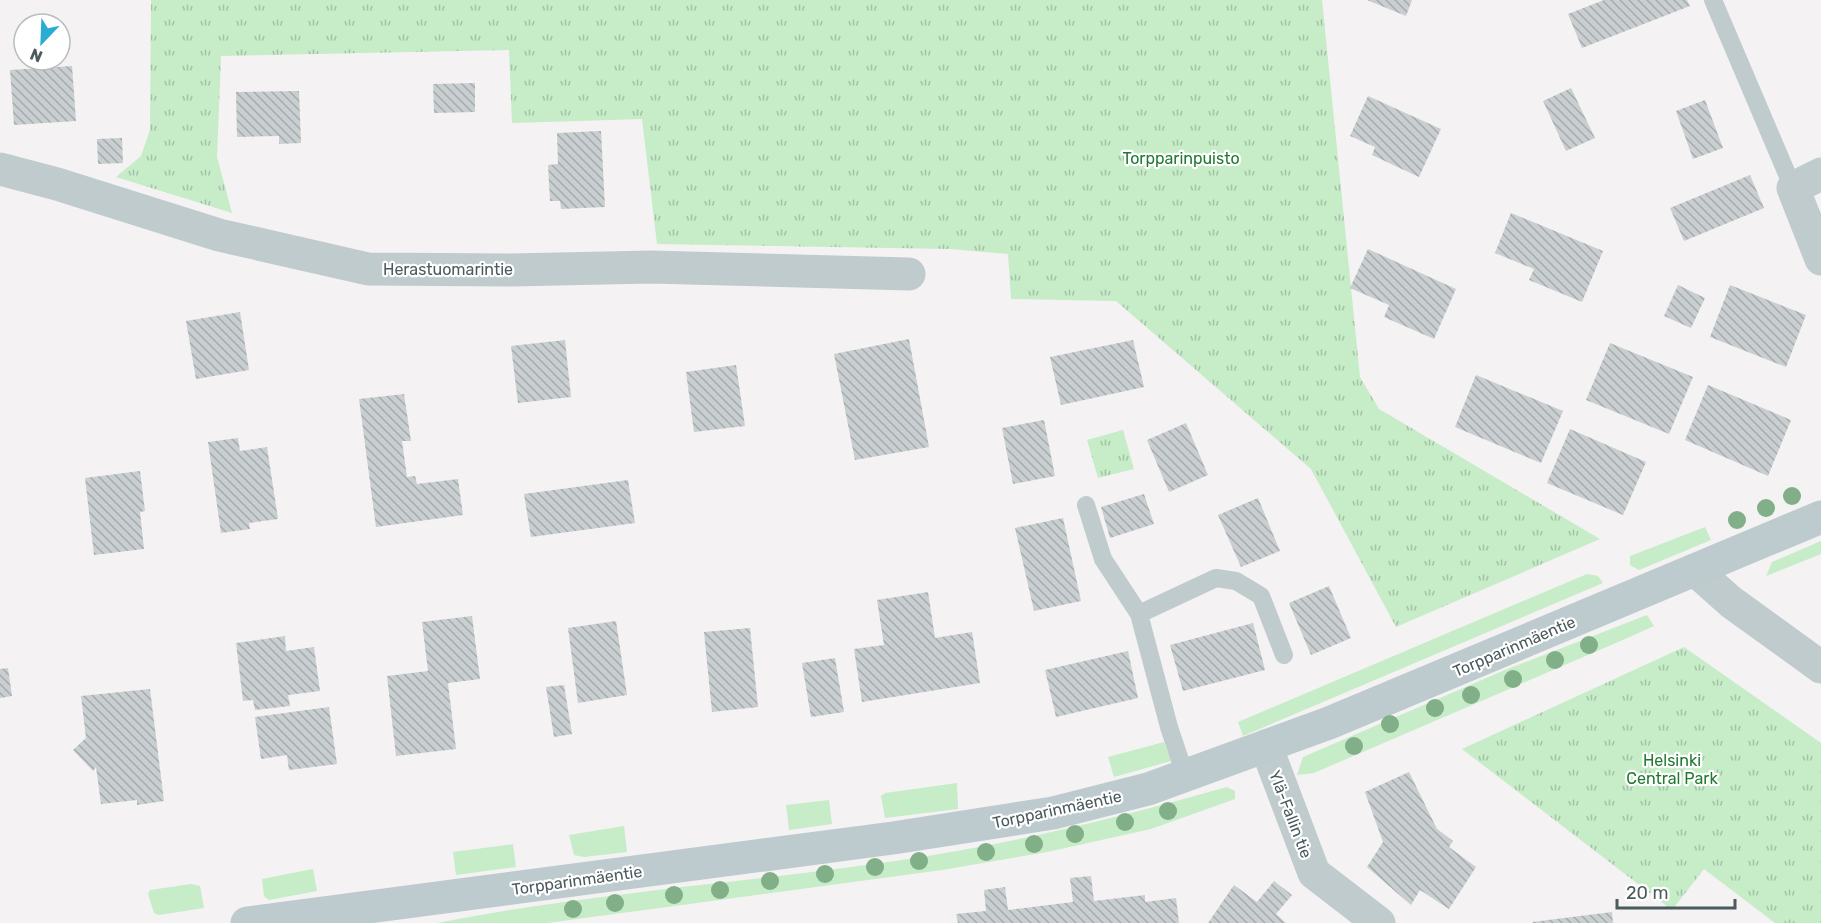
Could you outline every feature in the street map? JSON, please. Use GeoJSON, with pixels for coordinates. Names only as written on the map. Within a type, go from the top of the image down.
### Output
{"type":"FeatureCollection","features":[{"type":"Feature","properties":{"kind":"street","name":"Herastuomarintie"},"geometry":{"type":"LineString","coordinates":[[0,169],[90,194],[219,235],[368,269],[512,270],[651,267],[909,274]]}},
{"type":"Feature","properties":{"kind":"street"},"geometry":{"type":"LineString","coordinates":[[1807,181],[1821,259]]}},
{"type":"Feature","properties":{"kind":"street","name":"Torpparinmäentie"},"geometry":{"type":"LineString","coordinates":[[247,923],[389,914],[1053,813],[1148,789],[1329,723],[1821,517]]}},
{"type":"Feature","properties":{"kind":"street"},"geometry":{"type":"LineString","coordinates":[[1695,570],[1731,602],[1821,667]]}},
{"type":"Feature","properties":{"kind":"street","name":"Ylä-Fallin tie"},"geometry":{"type":"LineString","coordinates":[[1266,746],[1314,873],[1379,923]]}},
{"type":"Feature","properties":{"kind":"lane"},"geometry":{"type":"LineString","coordinates":[[1713,0],[1807,181]]}},
{"type":"Feature","properties":{"kind":"lane"},"geometry":{"type":"LineString","coordinates":[[1086,505],[1103,559],[1139,614],[1169,727],[1185,775]]}},
{"type":"Feature","properties":{"kind":"lane"},"geometry":{"type":"LineString","coordinates":[[1139,614],[1216,578],[1236,581],[1261,596],[1284,655]]}},
{"type":"Feature","properties":{"kind":"green space","name":"Torpparinpuisto"},"geometry":{"type":"Polygon","coordinates":[[[151,0],[1322,0],[1360,377],[1379,409],[1600,539],[1396,627],[1311,469],[1116,301],[1011,299],[1008,254],[950,249],[657,244],[642,119],[512,123],[509,50],[221,56],[217,157],[232,213],[116,177],[141,156],[150,130],[151,0]]]}},
{"type":"Feature","properties":{"kind":"green space"},"geometry":{"type":"Polygon","coordinates":[[[1123,430],[1134,469],[1098,478],[1087,440],[1123,430]]]}},
{"type":"Feature","properties":{"kind":"green space"},"geometry":{"type":"Polygon","coordinates":[[[1705,527],[1711,540],[1639,570],[1630,565],[1630,556],[1705,527]]]}},
{"type":"Feature","properties":{"kind":"green space"},"geometry":{"type":"Polygon","coordinates":[[[1821,541],[1821,554],[1766,576],[1772,562],[1821,541]]]}},
{"type":"Feature","properties":{"kind":"green space"},"geometry":{"type":"Polygon","coordinates":[[[1587,574],[1598,576],[1603,583],[1243,736],[1238,722],[1587,574]]]}},
{"type":"Feature","properties":{"kind":"green space"},"geometry":{"type":"Polygon","coordinates":[[[1647,615],[1654,626],[1314,773],[1297,775],[1303,757],[1505,670],[1647,615]]]}},
{"type":"Feature","properties":{"kind":"green space","name":"Helsinki Central Park"},"geometry":{"type":"Polygon","coordinates":[[[1684,647],[1821,743],[1821,923],[1775,923],[1704,869],[1672,910],[1462,749],[1684,647]]]}},
{"type":"Feature","properties":{"kind":"green space"},"geometry":{"type":"Polygon","coordinates":[[[1164,742],[1171,761],[1114,777],[1108,757],[1164,742]]]}},
{"type":"Feature","properties":{"kind":"green space"},"geometry":{"type":"Polygon","coordinates":[[[957,783],[958,809],[885,818],[881,796],[885,793],[957,783]]]}},
{"type":"Feature","properties":{"kind":"green space"},"geometry":{"type":"Polygon","coordinates":[[[1227,787],[1235,791],[1235,799],[1151,829],[1047,852],[942,870],[547,923],[437,923],[608,896],[838,869],[979,847],[1062,830],[1227,787]]]}},
{"type":"Feature","properties":{"kind":"green space"},"geometry":{"type":"Polygon","coordinates":[[[829,800],[832,824],[789,830],[786,805],[829,800]]]}},
{"type":"Feature","properties":{"kind":"green space"},"geometry":{"type":"Polygon","coordinates":[[[624,826],[627,852],[584,857],[574,855],[569,835],[624,826]]]}},
{"type":"Feature","properties":{"kind":"green space"},"geometry":{"type":"Polygon","coordinates":[[[513,844],[516,867],[456,875],[453,852],[513,844]]]}},
{"type":"Feature","properties":{"kind":"green space"},"geometry":{"type":"Polygon","coordinates":[[[313,869],[317,891],[269,900],[264,896],[262,879],[313,869]]]}},
{"type":"Feature","properties":{"kind":"green space"},"geometry":{"type":"Polygon","coordinates":[[[191,884],[200,886],[204,908],[159,915],[154,913],[148,894],[150,890],[191,884]]]}},
{"type":"Feature","properties":{"kind":"building"},"geometry":{"type":"Polygon","coordinates":[[[1367,0],[1412,0],[1406,16],[1367,0]]]}},
{"type":"Feature","properties":{"kind":"building"},"geometry":{"type":"Polygon","coordinates":[[[1604,0],[1687,0],[1690,6],[1582,48],[1568,14],[1604,0]]]}},
{"type":"Feature","properties":{"kind":"building"},"geometry":{"type":"Polygon","coordinates":[[[72,66],[76,121],[14,125],[10,70],[12,72],[72,72],[72,66]]]}},
{"type":"Feature","properties":{"kind":"building"},"geometry":{"type":"Polygon","coordinates":[[[475,83],[475,112],[434,113],[433,84],[475,83]]]}},
{"type":"Feature","properties":{"kind":"building"},"geometry":{"type":"Polygon","coordinates":[[[1571,88],[1595,138],[1566,151],[1543,101],[1571,88]]]}},
{"type":"Feature","properties":{"kind":"building"},"geometry":{"type":"Polygon","coordinates":[[[299,91],[301,143],[279,144],[279,136],[237,137],[236,92],[299,91]]]}},
{"type":"Feature","properties":{"kind":"building"},"geometry":{"type":"Polygon","coordinates":[[[1368,96],[1441,129],[1419,177],[1372,155],[1375,147],[1350,136],[1368,96]]]}},
{"type":"Feature","properties":{"kind":"building"},"geometry":{"type":"Polygon","coordinates":[[[1705,100],[1723,148],[1693,159],[1676,111],[1705,100]]]}},
{"type":"Feature","properties":{"kind":"building"},"geometry":{"type":"Polygon","coordinates":[[[601,131],[605,207],[561,209],[560,201],[550,201],[548,165],[558,164],[557,133],[601,131]]]}},
{"type":"Feature","properties":{"kind":"building"},"geometry":{"type":"Polygon","coordinates":[[[122,138],[123,163],[98,164],[97,139],[122,138]]]}},
{"type":"Feature","properties":{"kind":"building"},"geometry":{"type":"Polygon","coordinates":[[[1750,175],[1764,208],[1684,241],[1670,208],[1750,175]]]}},
{"type":"Feature","properties":{"kind":"building"},"geometry":{"type":"Polygon","coordinates":[[[1511,213],[1603,251],[1582,302],[1529,280],[1534,269],[1495,253],[1511,213]]]}},
{"type":"Feature","properties":{"kind":"building"},"geometry":{"type":"Polygon","coordinates":[[[1368,249],[1456,289],[1434,339],[1384,317],[1389,305],[1350,288],[1368,249]]]}},
{"type":"Feature","properties":{"kind":"building"},"geometry":{"type":"Polygon","coordinates":[[[1678,285],[1705,298],[1691,328],[1664,316],[1678,285]]]}},
{"type":"Feature","properties":{"kind":"building"},"geometry":{"type":"Polygon","coordinates":[[[1730,285],[1806,315],[1786,367],[1710,337],[1730,285]]]}},
{"type":"Feature","properties":{"kind":"building"},"geometry":{"type":"Polygon","coordinates":[[[240,312],[249,370],[196,379],[186,321],[240,312]]]}},
{"type":"Feature","properties":{"kind":"building"},"geometry":{"type":"Polygon","coordinates":[[[909,339],[929,447],[855,460],[834,354],[909,339]]]}},
{"type":"Feature","properties":{"kind":"building"},"geometry":{"type":"Polygon","coordinates":[[[565,340],[571,397],[518,403],[511,346],[565,340]]]}},
{"type":"Feature","properties":{"kind":"building"},"geometry":{"type":"Polygon","coordinates":[[[1133,340],[1144,387],[1061,405],[1050,357],[1133,340]]]}},
{"type":"Feature","properties":{"kind":"building"},"geometry":{"type":"Polygon","coordinates":[[[1610,343],[1693,377],[1669,434],[1586,400],[1610,343]]]}},
{"type":"Feature","properties":{"kind":"building"},"geometry":{"type":"Polygon","coordinates":[[[736,365],[745,426],[694,432],[686,372],[736,365]]]}},
{"type":"Feature","properties":{"kind":"building"},"geometry":{"type":"Polygon","coordinates":[[[1476,375],[1563,411],[1541,463],[1455,427],[1476,375]]]}},
{"type":"Feature","properties":{"kind":"building"},"geometry":{"type":"Polygon","coordinates":[[[1708,385],[1791,420],[1768,476],[1685,440],[1708,385]]]}},
{"type":"Feature","properties":{"kind":"building"},"geometry":{"type":"Polygon","coordinates":[[[404,394],[411,441],[402,441],[407,477],[415,476],[417,484],[458,479],[463,515],[376,527],[359,399],[404,394]]]}},
{"type":"Feature","properties":{"kind":"building"},"geometry":{"type":"Polygon","coordinates":[[[1044,420],[1055,476],[1013,484],[1002,428],[1044,420]]]}},
{"type":"Feature","properties":{"kind":"building"},"geometry":{"type":"Polygon","coordinates":[[[1186,423],[1208,475],[1169,492],[1147,440],[1186,423]]]}},
{"type":"Feature","properties":{"kind":"building"},"geometry":{"type":"Polygon","coordinates":[[[1570,429],[1646,462],[1623,515],[1547,483],[1570,429]]]}},
{"type":"Feature","properties":{"kind":"building"},"geometry":{"type":"Polygon","coordinates":[[[238,438],[240,451],[267,447],[278,519],[249,523],[250,529],[221,533],[208,442],[238,438]]]}},
{"type":"Feature","properties":{"kind":"building"},"geometry":{"type":"Polygon","coordinates":[[[140,471],[145,511],[140,512],[144,549],[94,555],[85,478],[140,471]]]}},
{"type":"Feature","properties":{"kind":"building"},"geometry":{"type":"Polygon","coordinates":[[[628,480],[635,523],[531,537],[524,494],[628,480]]]}},
{"type":"Feature","properties":{"kind":"building"},"geometry":{"type":"Polygon","coordinates":[[[1144,494],[1154,524],[1110,538],[1101,507],[1144,494]]]}},
{"type":"Feature","properties":{"kind":"building"},"geometry":{"type":"Polygon","coordinates":[[[1258,498],[1280,551],[1241,567],[1218,515],[1258,498]]]}},
{"type":"Feature","properties":{"kind":"building"},"geometry":{"type":"Polygon","coordinates":[[[1063,518],[1081,601],[1034,611],[1015,528],[1063,518]]]}},
{"type":"Feature","properties":{"kind":"building"},"geometry":{"type":"Polygon","coordinates":[[[1329,586],[1351,638],[1311,655],[1289,603],[1329,586]]]}},
{"type":"Feature","properties":{"kind":"building"},"geometry":{"type":"Polygon","coordinates":[[[928,592],[935,638],[972,632],[980,683],[862,702],[854,649],[884,645],[877,600],[928,592]]]}},
{"type":"Feature","properties":{"kind":"building"},"geometry":{"type":"Polygon","coordinates":[[[472,616],[480,679],[448,683],[456,749],[396,756],[387,676],[428,671],[422,622],[472,616]]]}},
{"type":"Feature","properties":{"kind":"building"},"geometry":{"type":"Polygon","coordinates":[[[616,621],[627,695],[578,703],[568,628],[616,621]]]}},
{"type":"Feature","properties":{"kind":"building"},"geometry":{"type":"Polygon","coordinates":[[[1253,623],[1265,670],[1183,691],[1170,645],[1253,623]]]}},
{"type":"Feature","properties":{"kind":"building"},"geometry":{"type":"Polygon","coordinates":[[[750,628],[758,707],[712,712],[704,632],[750,628]]]}},
{"type":"Feature","properties":{"kind":"building"},"geometry":{"type":"Polygon","coordinates":[[[285,636],[286,651],[314,647],[320,691],[288,695],[290,706],[255,710],[253,700],[243,701],[236,643],[285,636]]]}},
{"type":"Feature","properties":{"kind":"building"},"geometry":{"type":"Polygon","coordinates":[[[1128,651],[1138,698],[1056,717],[1045,670],[1128,651]]]}},
{"type":"Feature","properties":{"kind":"building"},"geometry":{"type":"Polygon","coordinates":[[[835,658],[844,712],[811,717],[802,663],[835,658]]]}},
{"type":"Feature","properties":{"kind":"building"},"geometry":{"type":"Polygon","coordinates":[[[8,668],[12,696],[0,698],[0,669],[8,668]]]}},
{"type":"Feature","properties":{"kind":"building"},"geometry":{"type":"Polygon","coordinates":[[[564,685],[572,734],[554,737],[546,687],[564,685]]]}},
{"type":"Feature","properties":{"kind":"building"},"geometry":{"type":"Polygon","coordinates":[[[150,689],[164,801],[137,805],[137,800],[101,804],[96,767],[93,771],[73,750],[86,738],[81,696],[150,689]]]}},
{"type":"Feature","properties":{"kind":"building"},"geometry":{"type":"Polygon","coordinates":[[[329,707],[337,764],[289,770],[287,755],[261,759],[255,717],[329,707]]]}},
{"type":"Feature","properties":{"kind":"building"},"geometry":{"type":"Polygon","coordinates":[[[1409,772],[1437,829],[1453,841],[1449,847],[1476,867],[1449,909],[1420,890],[1411,905],[1367,867],[1383,842],[1365,792],[1409,772]]]}},
{"type":"Feature","properties":{"kind":"building"},"geometry":{"type":"Polygon","coordinates":[[[1091,876],[1094,901],[1145,895],[1145,902],[1176,898],[1179,923],[958,923],[956,914],[986,911],[984,890],[1005,887],[1008,910],[1073,902],[1070,878],[1091,876]]]}},
{"type":"Feature","properties":{"kind":"building"},"geometry":{"type":"Polygon","coordinates":[[[1274,881],[1292,895],[1276,914],[1286,923],[1208,923],[1234,885],[1257,902],[1274,881]]]}},
{"type":"Feature","properties":{"kind":"building"},"geometry":{"type":"Polygon","coordinates":[[[1612,912],[1613,923],[1532,922],[1612,912]]]}}]}
